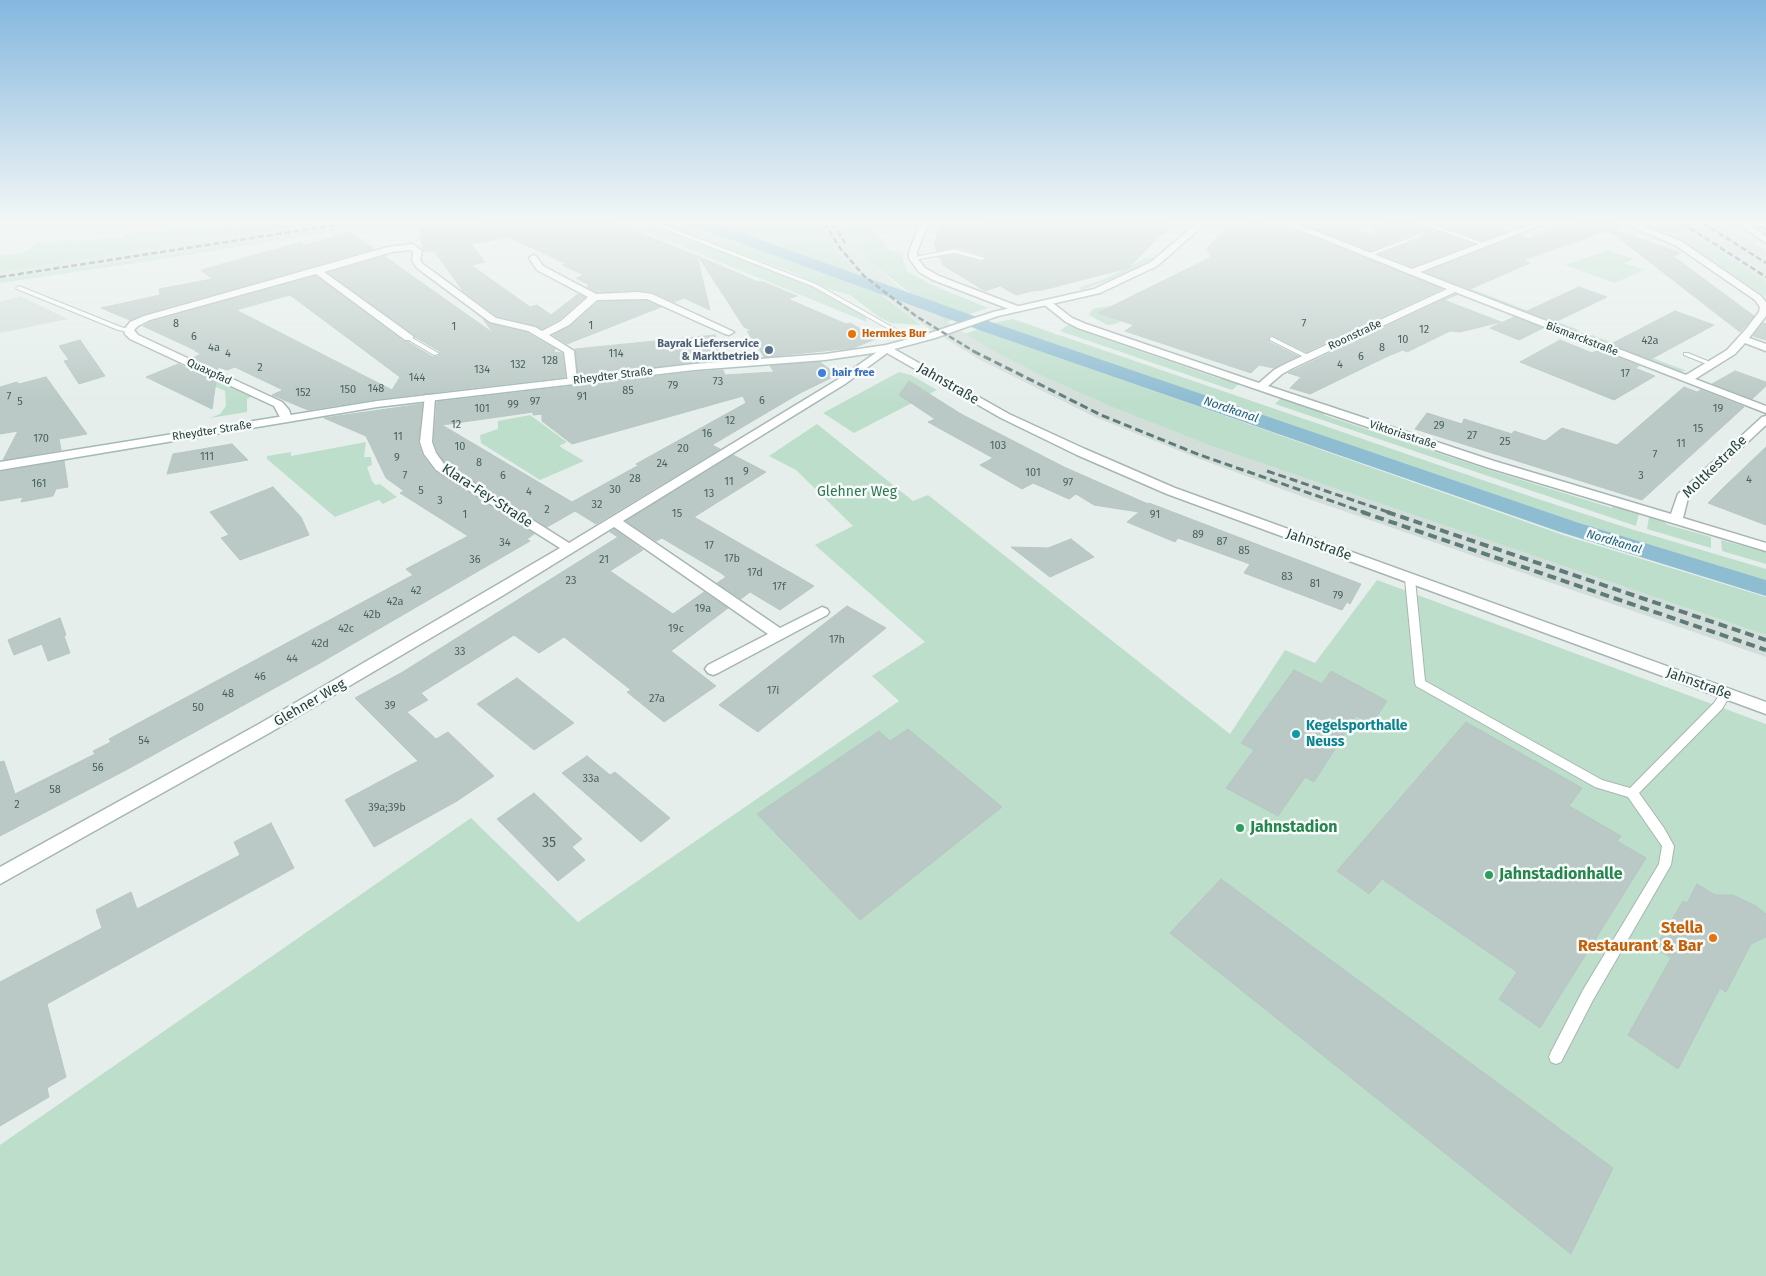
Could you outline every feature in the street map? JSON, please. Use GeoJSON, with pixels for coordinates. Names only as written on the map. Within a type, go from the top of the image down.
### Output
{"type":"FeatureCollection","features":[{"type":"Feature","properties":{"kind":"street"},"geometry":{"type":"LineString","coordinates":[[130,330],[134,324],[142,320],[276,283]]}},
{"type":"Feature","properties":{"kind":"street"},"geometry":{"type":"LineString","coordinates":[[333,283],[409,338]]}},
{"type":"Feature","properties":{"kind":"street"},"geometry":{"type":"LineString","coordinates":[[442,283],[493,320],[531,329],[569,351],[572,381]]}},
{"type":"Feature","properties":{"kind":"street"},"geometry":{"type":"LineString","coordinates":[[567,283],[594,297],[649,296],[730,332]]}},
{"type":"Feature","properties":{"kind":"street"},"geometry":{"type":"LineString","coordinates":[[948,283],[1017,309]]}},
{"type":"Feature","properties":{"kind":"street","name":"Rheydter Straße"},"geometry":{"type":"LineString","coordinates":[[0,466],[286,419],[429,398],[694,367],[825,357],[887,348],[990,316],[1097,291],[1116,283]]}},
{"type":"Feature","properties":{"kind":"street","name":"Bismarckstraße"},"geometry":{"type":"LineString","coordinates":[[1436,283],[1766,410]]}},
{"type":"Feature","properties":{"kind":"street"},"geometry":{"type":"LineString","coordinates":[[1687,379],[1731,352],[1744,340],[1764,312],[1765,307],[1762,302],[1734,283]]}},
{"type":"Feature","properties":{"kind":"street","name":"Roonstraße"},"geometry":{"type":"LineString","coordinates":[[1261,387],[1278,372],[1454,290]]}},
{"type":"Feature","properties":{"kind":"street"},"geometry":{"type":"LineString","coordinates":[[542,335],[565,323],[594,297]]}},
{"type":"Feature","properties":{"kind":"street","name":"Viktoriastraße"},"geometry":{"type":"LineString","coordinates":[[1047,303],[1063,316],[1082,326],[1261,387],[1490,464],[1766,547]]}},
{"type":"Feature","properties":{"kind":"street","name":"Quaxpfad"},"geometry":{"type":"LineString","coordinates":[[130,330],[130,334],[134,337],[278,404],[283,410],[286,419]]}},
{"type":"Feature","properties":{"kind":"street"},"geometry":{"type":"LineString","coordinates":[[1744,340],[1766,348]]}},
{"type":"Feature","properties":{"kind":"street","name":"Glehner Weg"},"geometry":{"type":"LineString","coordinates":[[0,876],[355,677],[615,522],[841,382],[887,348]]}},
{"type":"Feature","properties":{"kind":"street","name":"Jahnstraße"},"geometry":{"type":"LineString","coordinates":[[887,348],[1005,416],[1081,452],[1171,491],[1766,708]]}},
{"type":"Feature","properties":{"kind":"street","name":"Klara-Fey-Straße"},"geometry":{"type":"LineString","coordinates":[[429,398],[426,442],[430,454],[440,467],[570,549]]}},
{"type":"Feature","properties":{"kind":"street","name":"Moltkestraße"},"geometry":{"type":"LineString","coordinates":[[1675,521],[1682,497],[1766,419]]}},
{"type":"Feature","properties":{"kind":"street"},"geometry":{"type":"LineString","coordinates":[[615,522],[778,634]]}},
{"type":"Feature","properties":{"kind":"street"},"geometry":{"type":"LineString","coordinates":[[713,670],[822,612]]}},
{"type":"Feature","properties":{"kind":"lane"},"geometry":{"type":"LineString","coordinates":[[810,283],[914,341]]}},
{"type":"Feature","properties":{"kind":"lane","name":"Quaxpfad"},"geometry":{"type":"LineString","coordinates":[[19,288],[120,329],[130,330]]}},
{"type":"Feature","properties":{"kind":"lane"},"geometry":{"type":"LineString","coordinates":[[409,338],[436,354]]}},
{"type":"Feature","properties":{"kind":"lane"},"geometry":{"type":"LineString","coordinates":[[1272,339],[1308,357]]}},
{"type":"Feature","properties":{"kind":"lane"},"geometry":{"type":"LineString","coordinates":[[1686,354],[1711,364]]}},
{"type":"Feature","properties":{"kind":"lane"},"geometry":{"type":"LineString","coordinates":[[1410,579],[1420,683],[1598,784],[1632,793],[1668,846],[1665,865],[1588,995],[1556,1057]]}},
{"type":"Feature","properties":{"kind":"lane"},"geometry":{"type":"LineString","coordinates":[[1632,793],[1718,706],[1726,694]]}},
{"type":"Feature","properties":{"kind":"shaded area"},"geometry":{"type":"Polygon","coordinates":[[[867,283],[894,283],[947,322],[997,353],[1044,377],[1112,407],[1211,446],[1766,635],[1766,657],[1306,498],[1197,458],[1095,417],[980,360],[911,317],[867,283]]]}},
{"type":"Feature","properties":{"kind":"shaded area"},"geometry":{"type":"Polygon","coordinates":[[[20,296],[68,319],[0,333],[0,302],[20,296]]]}},
{"type":"Feature","properties":{"kind":"green space"},"geometry":{"type":"Polygon","coordinates":[[[770,283],[803,283],[851,307],[866,317],[867,322],[770,283]]]}},
{"type":"Feature","properties":{"kind":"green space"},"geometry":{"type":"Polygon","coordinates":[[[814,283],[854,283],[875,290],[921,325],[891,323],[879,317],[850,295],[828,289],[814,283]]]}},
{"type":"Feature","properties":{"kind":"green space"},"geometry":{"type":"Polygon","coordinates":[[[897,283],[927,283],[988,308],[946,322],[897,283]]]}},
{"type":"Feature","properties":{"kind":"green space"},"geometry":{"type":"Polygon","coordinates":[[[1094,283],[1102,283],[1082,290],[1078,288],[1094,283]]]}},
{"type":"Feature","properties":{"kind":"green space"},"geometry":{"type":"Polygon","coordinates":[[[1445,283],[1455,283],[1579,330],[1573,332],[1564,329],[1566,327],[1445,283]]]}},
{"type":"Feature","properties":{"kind":"green space"},"geometry":{"type":"Polygon","coordinates":[[[1745,283],[1766,283],[1766,297],[1745,283]]]}},
{"type":"Feature","properties":{"kind":"green space"},"geometry":{"type":"Polygon","coordinates":[[[1110,307],[1100,313],[1121,321],[1107,325],[1089,315],[1093,309],[1110,307]]]}},
{"type":"Feature","properties":{"kind":"green space"},"geometry":{"type":"Polygon","coordinates":[[[1013,319],[1056,334],[1054,335],[1059,335],[1538,499],[1766,569],[1766,580],[1569,520],[993,323],[1013,319]]]}},
{"type":"Feature","properties":{"kind":"green space"},"geometry":{"type":"Polygon","coordinates":[[[1069,324],[1094,333],[1093,335],[1220,379],[1223,377],[1240,383],[1232,390],[1060,331],[1069,324]]]}},
{"type":"Feature","properties":{"kind":"green space"},"geometry":{"type":"Polygon","coordinates":[[[978,329],[1566,536],[1766,597],[1766,635],[1211,446],[1112,407],[1044,377],[965,334],[978,329]]]}},
{"type":"Feature","properties":{"kind":"green space"},"geometry":{"type":"Polygon","coordinates":[[[1592,335],[1687,371],[1675,372],[1603,342],[1600,343],[1586,338],[1592,335]]]}},
{"type":"Feature","properties":{"kind":"green space"},"geometry":{"type":"Polygon","coordinates":[[[899,372],[911,375],[937,390],[854,433],[823,413],[899,372]]]}},
{"type":"Feature","properties":{"kind":"green space"},"geometry":{"type":"Polygon","coordinates":[[[212,377],[253,396],[247,399],[247,412],[210,418],[220,414],[226,406],[225,391],[203,381],[212,377]]]}},
{"type":"Feature","properties":{"kind":"green space"},"geometry":{"type":"Polygon","coordinates":[[[1281,398],[1326,412],[1324,415],[1486,469],[1612,508],[1613,506],[1639,513],[1636,526],[1275,404],[1281,398]]]}},
{"type":"Feature","properties":{"kind":"green space"},"geometry":{"type":"Polygon","coordinates":[[[530,415],[567,442],[559,446],[584,461],[540,480],[481,443],[480,435],[498,429],[498,421],[530,415]]]}},
{"type":"Feature","properties":{"kind":"green space","name":"Jahnstadion"},"geometry":{"type":"Polygon","coordinates":[[[817,424],[913,501],[928,495],[1230,734],[1285,650],[1315,663],[1377,580],[1766,724],[1766,1276],[0,1276],[0,1145],[471,818],[578,922],[899,701],[872,676],[925,642],[815,545],[853,526],[796,470],[769,456],[817,424]]]}},
{"type":"Feature","properties":{"kind":"green space"},"geometry":{"type":"Polygon","coordinates":[[[366,442],[364,457],[371,457],[372,465],[367,467],[372,481],[375,485],[380,484],[397,497],[383,504],[379,500],[335,517],[267,459],[267,456],[291,452],[291,456],[366,442]]]}},
{"type":"Feature","properties":{"kind":"green space"},"geometry":{"type":"Polygon","coordinates":[[[1649,517],[1661,520],[1668,525],[1711,537],[1711,548],[1647,529],[1649,517]]]}},
{"type":"Feature","properties":{"kind":"green space"},"geometry":{"type":"Polygon","coordinates":[[[1721,540],[1766,552],[1766,564],[1722,551],[1721,540]]]}},
{"type":"Feature","properties":{"kind":"building"},"geometry":{"type":"Polygon","coordinates":[[[193,283],[255,283],[143,314],[130,320],[101,308],[160,295],[159,289],[193,283]]]}},
{"type":"Feature","properties":{"kind":"building"},"geometry":{"type":"Polygon","coordinates":[[[293,283],[325,283],[404,342],[408,342],[433,357],[441,354],[415,337],[414,334],[341,283],[422,283],[493,333],[483,319],[490,324],[527,333],[555,349],[554,352],[562,353],[565,377],[377,399],[308,410],[272,395],[283,390],[235,367],[227,370],[218,367],[218,370],[192,358],[201,354],[195,351],[197,351],[143,326],[151,322],[293,283]],[[290,295],[236,310],[392,390],[400,377],[290,295]]]}},
{"type":"Feature","properties":{"kind":"building"},"geometry":{"type":"Polygon","coordinates":[[[457,283],[496,283],[530,307],[537,305],[551,315],[578,294],[585,297],[560,319],[542,329],[535,325],[497,316],[463,291],[457,283]]]}},
{"type":"Feature","properties":{"kind":"building"},"geometry":{"type":"Polygon","coordinates":[[[584,283],[703,283],[710,310],[684,298],[674,302],[652,292],[638,290],[596,292],[587,287],[589,285],[584,283]]]}},
{"type":"Feature","properties":{"kind":"building"},"geometry":{"type":"Polygon","coordinates":[[[715,283],[765,283],[797,296],[788,299],[846,324],[850,323],[878,338],[853,348],[764,357],[747,331],[753,331],[744,327],[715,283]]]}},
{"type":"Feature","properties":{"kind":"building"},"geometry":{"type":"Polygon","coordinates":[[[971,283],[1072,283],[1016,295],[1000,286],[985,291],[971,283]]]}},
{"type":"Feature","properties":{"kind":"building"},"geometry":{"type":"Polygon","coordinates":[[[1159,283],[1426,283],[1442,289],[1306,352],[1271,335],[1268,338],[1269,342],[1298,356],[1274,368],[1259,365],[1251,373],[1125,331],[1134,325],[1098,313],[1159,283]]]}},
{"type":"Feature","properties":{"kind":"building"},"geometry":{"type":"Polygon","coordinates":[[[1453,283],[1485,283],[1470,289],[1453,283]]]}},
{"type":"Feature","properties":{"kind":"building"},"geometry":{"type":"Polygon","coordinates":[[[1676,283],[1709,283],[1754,316],[1740,332],[1676,283]]]}},
{"type":"Feature","properties":{"kind":"building"},"geometry":{"type":"Polygon","coordinates":[[[1579,287],[1607,297],[1555,322],[1527,311],[1579,287]]]}},
{"type":"Feature","properties":{"kind":"building"},"geometry":{"type":"Polygon","coordinates":[[[1455,294],[1457,295],[1444,300],[1501,322],[1460,332],[1450,331],[1407,352],[1403,350],[1386,357],[1310,394],[1290,388],[1301,377],[1288,373],[1455,294]]]}},
{"type":"Feature","properties":{"kind":"building"},"geometry":{"type":"Polygon","coordinates":[[[647,301],[661,307],[567,344],[553,335],[570,326],[598,302],[647,301]]]}},
{"type":"Feature","properties":{"kind":"building"},"geometry":{"type":"Polygon","coordinates":[[[1675,311],[1714,325],[1651,359],[1611,344],[1675,311]]]}},
{"type":"Feature","properties":{"kind":"building"},"geometry":{"type":"Polygon","coordinates":[[[1514,317],[1543,328],[1519,340],[1490,328],[1514,317]]]}},
{"type":"Feature","properties":{"kind":"building"},"geometry":{"type":"Polygon","coordinates":[[[1763,323],[1766,324],[1766,340],[1753,336],[1763,323]]]}},
{"type":"Feature","properties":{"kind":"building"},"geometry":{"type":"Polygon","coordinates":[[[715,335],[721,360],[578,376],[575,349],[715,335]]]}},
{"type":"Feature","properties":{"kind":"building"},"geometry":{"type":"Polygon","coordinates":[[[80,340],[105,376],[79,384],[64,361],[69,360],[59,346],[80,340]]]}},
{"type":"Feature","properties":{"kind":"building"},"geometry":{"type":"Polygon","coordinates":[[[1560,340],[1592,353],[1599,350],[1639,366],[1635,368],[1655,376],[1614,400],[1520,362],[1560,340]]]}},
{"type":"Feature","properties":{"kind":"building"},"geometry":{"type":"Polygon","coordinates":[[[820,362],[837,375],[800,393],[712,445],[720,449],[596,524],[575,511],[547,527],[445,463],[434,442],[437,402],[694,372],[723,370],[725,375],[774,372],[770,366],[820,362]],[[743,396],[572,444],[542,421],[542,414],[533,415],[533,412],[442,425],[572,502],[746,403],[743,396]]]}},
{"type":"Feature","properties":{"kind":"building"},"geometry":{"type":"Polygon","coordinates":[[[178,364],[216,381],[212,409],[146,377],[178,364]]]}},
{"type":"Feature","properties":{"kind":"building"},"geometry":{"type":"Polygon","coordinates":[[[1735,371],[1766,382],[1766,386],[1752,399],[1712,384],[1735,371]]]}},
{"type":"Feature","properties":{"kind":"building"},"geometry":{"type":"Polygon","coordinates":[[[46,377],[87,434],[59,439],[61,450],[3,460],[18,431],[0,434],[0,387],[46,377]]]}},
{"type":"Feature","properties":{"kind":"building"},"geometry":{"type":"Polygon","coordinates":[[[909,381],[961,414],[1064,467],[1148,504],[1361,584],[1350,604],[1347,602],[1342,610],[1244,573],[1250,564],[1178,538],[1175,542],[1127,522],[1139,512],[1094,505],[1076,494],[1069,499],[1033,483],[1022,489],[980,465],[993,458],[928,422],[935,419],[899,395],[909,381]]]}},
{"type":"Feature","properties":{"kind":"building"},"geometry":{"type":"Polygon","coordinates":[[[1684,387],[1697,392],[1701,390],[1744,407],[1642,500],[1415,429],[1427,413],[1462,424],[1464,419],[1512,434],[1514,431],[1545,441],[1562,428],[1617,445],[1684,387]]]}},
{"type":"Feature","properties":{"kind":"building"},"geometry":{"type":"Polygon","coordinates":[[[422,404],[418,443],[422,455],[434,471],[534,534],[527,539],[530,541],[320,663],[126,770],[0,836],[0,762],[4,761],[15,794],[95,754],[93,751],[111,742],[109,739],[413,575],[406,569],[468,536],[400,493],[404,491],[386,478],[366,436],[324,418],[422,404]]]}},
{"type":"Feature","properties":{"kind":"building"},"geometry":{"type":"Polygon","coordinates":[[[232,444],[248,460],[167,474],[173,454],[232,444]]]}},
{"type":"Feature","properties":{"kind":"building"},"geometry":{"type":"Polygon","coordinates":[[[1766,447],[1766,525],[1708,503],[1723,488],[1766,447]]]}},
{"type":"Feature","properties":{"kind":"building"},"geometry":{"type":"Polygon","coordinates":[[[733,455],[766,472],[694,517],[814,586],[780,610],[750,592],[741,599],[717,583],[726,577],[721,573],[662,538],[656,541],[626,521],[733,455]]]}},
{"type":"Feature","properties":{"kind":"building"},"geometry":{"type":"Polygon","coordinates":[[[64,461],[68,487],[56,489],[53,496],[21,502],[23,497],[0,501],[0,472],[64,461]]]}},
{"type":"Feature","properties":{"kind":"building"},"geometry":{"type":"Polygon","coordinates":[[[273,487],[301,517],[309,535],[240,560],[221,538],[229,535],[210,512],[273,487]]]}},
{"type":"Feature","properties":{"kind":"building"},"geometry":{"type":"Polygon","coordinates":[[[614,529],[643,550],[610,571],[673,614],[704,592],[728,608],[671,651],[716,686],[664,722],[627,692],[631,690],[564,637],[539,653],[514,635],[421,693],[428,700],[407,712],[436,739],[448,732],[494,776],[457,801],[374,847],[345,800],[418,761],[355,698],[401,673],[618,537],[610,532],[614,529]]]}},
{"type":"Feature","properties":{"kind":"building"},"geometry":{"type":"Polygon","coordinates":[[[1071,539],[1094,557],[1050,577],[1011,547],[1048,548],[1071,539]]]}},
{"type":"Feature","properties":{"kind":"building"},"geometry":{"type":"Polygon","coordinates":[[[847,606],[886,628],[758,732],[719,705],[847,606]]]}},
{"type":"Feature","properties":{"kind":"building"},"geometry":{"type":"Polygon","coordinates":[[[60,618],[70,653],[48,661],[42,644],[14,655],[8,640],[60,618]]]}},
{"type":"Feature","properties":{"kind":"building","name":"Kegelsporthalle Neuss"},"geometry":{"type":"Polygon","coordinates":[[[1294,670],[1322,684],[1331,671],[1387,701],[1372,724],[1356,716],[1314,782],[1305,777],[1278,816],[1226,788],[1254,750],[1241,743],[1294,670]]]}},
{"type":"Feature","properties":{"kind":"building"},"geometry":{"type":"Polygon","coordinates":[[[517,678],[574,723],[534,750],[477,704],[517,678]]]}},
{"type":"Feature","properties":{"kind":"building","name":"Jahnstadionhalle"},"geometry":{"type":"Polygon","coordinates":[[[1466,722],[1582,788],[1569,806],[1621,836],[1617,841],[1646,858],[1540,1028],[1499,999],[1517,972],[1382,879],[1369,894],[1337,871],[1466,722]]]}},
{"type":"Feature","properties":{"kind":"building"},"geometry":{"type":"Polygon","coordinates":[[[908,729],[1002,807],[860,920],[757,814],[879,731],[890,741],[908,729]]]}},
{"type":"Feature","properties":{"kind":"building"},"geometry":{"type":"Polygon","coordinates":[[[587,756],[610,775],[615,772],[670,818],[641,842],[562,773],[587,756]]]}},
{"type":"Feature","properties":{"kind":"building"},"geometry":{"type":"Polygon","coordinates":[[[534,793],[582,839],[572,847],[585,860],[558,881],[497,819],[534,793]]]}},
{"type":"Feature","properties":{"kind":"building"},"geometry":{"type":"Polygon","coordinates":[[[271,823],[294,868],[47,1004],[66,1077],[47,1088],[49,1097],[0,1126],[0,982],[102,928],[96,910],[131,892],[137,909],[240,855],[234,842],[271,823]]]}},
{"type":"Feature","properties":{"kind":"building"},"geometry":{"type":"Polygon","coordinates":[[[1221,879],[1613,1168],[1571,1254],[1170,933],[1221,879]]]}},
{"type":"Feature","properties":{"kind":"building"},"geometry":{"type":"Polygon","coordinates":[[[1697,884],[1715,895],[1733,895],[1756,906],[1766,914],[1766,937],[1751,944],[1726,992],[1720,988],[1678,1069],[1628,1035],[1671,958],[1655,948],[1683,901],[1687,903],[1697,884]]]}},
{"type":"Feature","properties":{"kind":"waterway","name":"Nordkanal"},"geometry":{"type":"LineString","coordinates":[[864,283],[1568,527],[1766,588]]}},
{"type":"Feature","properties":{"kind":"railway"},"geometry":{"type":"LineString","coordinates":[[873,283],[916,316],[975,352]]}},
{"type":"Feature","properties":{"kind":"railway"},"geometry":{"type":"LineString","coordinates":[[975,352],[1101,415],[1200,455],[1366,513]]}},
{"type":"Feature","properties":{"kind":"railway"},"geometry":{"type":"LineString","coordinates":[[1267,471],[1391,513]]}},
{"type":"Feature","properties":{"kind":"railway"},"geometry":{"type":"LineString","coordinates":[[1362,512],[1766,650]]}},
{"type":"Feature","properties":{"kind":"railway"},"geometry":{"type":"LineString","coordinates":[[1387,512],[1766,640]]}},
{"type":"Feature","properties":{"kind":"place","name":"Hermkes Bur"},"geometry":{"type":"Point","coordinates":[852,334]}},
{"type":"Feature","properties":{"kind":"place","name":"Bayrak Lieferservice & Marktbetrieb"},"geometry":{"type":"Point","coordinates":[769,350]}},
{"type":"Feature","properties":{"kind":"place","name":"hair free"},"geometry":{"type":"Point","coordinates":[822,373]}},
{"type":"Feature","properties":{"kind":"place","name":"Kegelsporthalle Neuss"},"geometry":{"type":"Point","coordinates":[1296,734]}},
{"type":"Feature","properties":{"kind":"place","name":"Jahnstadion"},"geometry":{"type":"Point","coordinates":[1240,828]}},
{"type":"Feature","properties":{"kind":"place","name":"Jahnstadionhalle"},"geometry":{"type":"Point","coordinates":[1489,875]}},
{"type":"Feature","properties":{"kind":"place","name":"Stella Restaurant & Bar"},"geometry":{"type":"Point","coordinates":[1713,938]}}]}
